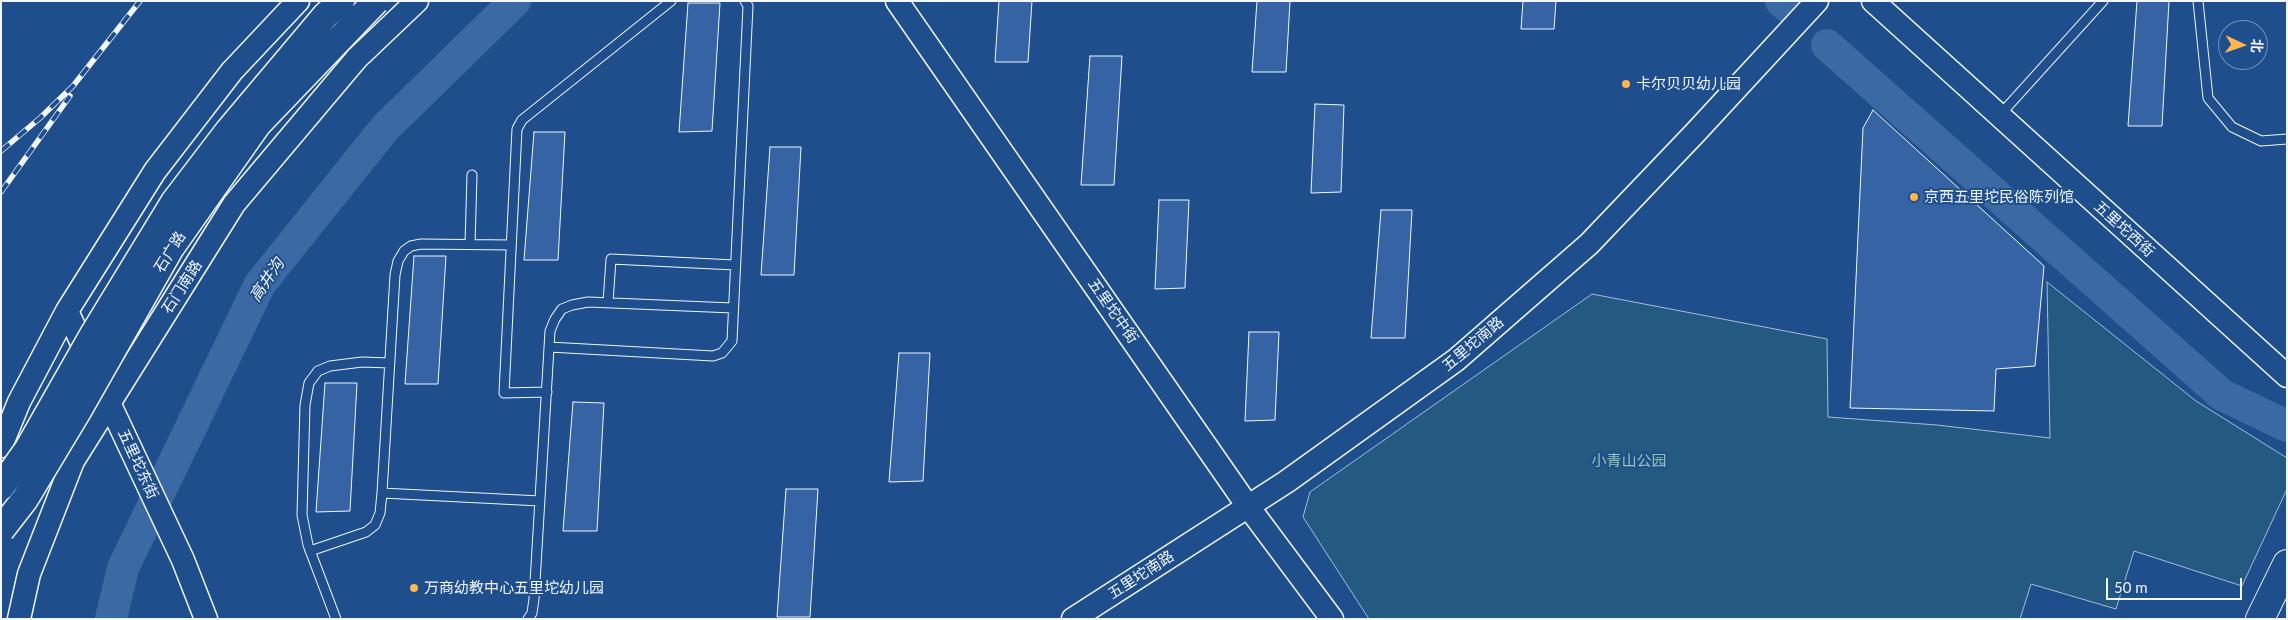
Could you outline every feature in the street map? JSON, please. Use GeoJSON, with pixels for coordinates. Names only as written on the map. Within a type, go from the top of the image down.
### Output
{"type":"FeatureCollection","features":[{"type":"Feature","properties":{"kind":"highway"},"geometry":{"type":"LineString","coordinates":[[2260,619],[2287,564]]}},
{"type":"Feature","properties":{"kind":"main road","name":"石广路"},"geometry":{"type":"LineString","coordinates":[[1,487],[28,449],[94,333],[174,202],[229,130],[325,16],[341,1]]}},
{"type":"Feature","properties":{"kind":"main road","name":"石广路"},"geometry":{"type":"LineString","coordinates":[[1,530],[25,499],[170,249],[252,132],[376,1]]}},
{"type":"Feature","properties":{"kind":"street"},"geometry":{"type":"LineString","coordinates":[[1,446],[18,402],[67,311],[155,171],[232,71],[298,1]]}},
{"type":"Feature","properties":{"kind":"street","name":"石门南路"},"geometry":{"type":"LineString","coordinates":[[18,619],[29,574],[72,461],[234,204],[357,58],[417,1]]}},
{"type":"Feature","properties":{"kind":"street","name":"五里坨中街"},"geometry":{"type":"LineString","coordinates":[[897,1],[1247,505],[1332,619]]}},
{"type":"Feature","properties":{"kind":"street","name":"五里坨南路"},"geometry":{"type":"LineString","coordinates":[[1073,619],[1247,505],[1286,482],[1456,360],[1589,244],[1695,134],[1817,1]]}},
{"type":"Feature","properties":{"kind":"street","name":"五里坨西街"},"geometry":{"type":"LineString","coordinates":[[1873,1],[2287,376]]}},
{"type":"Feature","properties":{"kind":"street","name":"五里坨东街"},"geometry":{"type":"LineString","coordinates":[[67,311],[183,560],[206,619]]}},
{"type":"Feature","properties":{"kind":"lane"},"geometry":{"type":"LineString","coordinates":[[546,392],[504,393],[516,129],[522,120],[671,1]]}},
{"type":"Feature","properties":{"kind":"lane"},"geometry":{"type":"LineString","coordinates":[[549,347],[713,356],[722,353],[732,341],[748,6],[745,1]]}},
{"type":"Feature","properties":{"kind":"lane"},"geometry":{"type":"LineString","coordinates":[[1999,117],[2103,1]]}},
{"type":"Feature","properties":{"kind":"lane"},"geometry":{"type":"LineString","coordinates":[[2198,1],[2208,98],[2232,127],[2261,141],[2287,139]]}},
{"type":"Feature","properties":{"kind":"lane"},"geometry":{"type":"LineString","coordinates":[[470,244],[472,175]]}},
{"type":"Feature","properties":{"kind":"lane"},"geometry":{"type":"LineString","coordinates":[[310,551],[366,532],[375,525],[380,513],[395,275],[398,261],[404,251],[411,246],[421,244],[511,245]]}},
{"type":"Feature","properties":{"kind":"lane"},"geometry":{"type":"LineString","coordinates":[[608,303],[612,259],[735,265]]}},
{"type":"Feature","properties":{"kind":"lane"},"geometry":{"type":"LineString","coordinates":[[528,619],[532,613],[534,599],[550,331],[555,319],[562,310],[572,305],[588,302],[733,308]]}},
{"type":"Feature","properties":{"kind":"lane"},"geometry":{"type":"LineString","coordinates":[[336,619],[310,551],[302,515],[305,405],[309,383],[318,372],[330,366],[362,362],[390,363]]}},
{"type":"Feature","properties":{"kind":"lane"},"geometry":{"type":"LineString","coordinates":[[382,493],[540,501]]}},
{"type":"Feature","properties":{"kind":"green space","name":"小青山公园"},"geometry":{"type":"Polygon","coordinates":[[[2047,282],[2196,401],[2287,458],[2287,489],[2242,586],[2134,551],[2116,609],[2031,584],[2020,619],[1369,619],[1303,517],[1310,492],[1592,294],[1827,339],[1828,417],[1937,425],[2050,438],[2047,282]]]}},
{"type":"Feature","properties":{"kind":"building"},"geometry":{"type":"Polygon","coordinates":[[[999,1],[1032,1],[1028,62],[995,62],[999,1]]]}},
{"type":"Feature","properties":{"kind":"building"},"geometry":{"type":"Polygon","coordinates":[[[1257,1],[1290,1],[1286,72],[1252,72],[1257,1]]]}},
{"type":"Feature","properties":{"kind":"building"},"geometry":{"type":"Polygon","coordinates":[[[1523,1],[1556,1],[1554,29],[1521,29],[1523,1]]]}},
{"type":"Feature","properties":{"kind":"building"},"geometry":{"type":"Polygon","coordinates":[[[2137,1],[2169,1],[2162,126],[2128,126],[2137,1]]]}},
{"type":"Feature","properties":{"kind":"building"},"geometry":{"type":"Polygon","coordinates":[[[688,3],[720,3],[712,131],[679,132],[688,3]]]}},
{"type":"Feature","properties":{"kind":"building"},"geometry":{"type":"Polygon","coordinates":[[[1090,56],[1122,56],[1114,185],[1081,185],[1090,56]]]}},
{"type":"Feature","properties":{"kind":"building"},"geometry":{"type":"Polygon","coordinates":[[[1315,104],[1344,105],[1341,192],[1311,193],[1315,104]]]}},
{"type":"Feature","properties":{"kind":"building","name":"京西五里坨民俗陈列馆"},"geometry":{"type":"Polygon","coordinates":[[[1873,110],[2044,266],[2035,366],[1996,369],[1994,411],[1850,408],[1863,128],[1873,110]]]}},
{"type":"Feature","properties":{"kind":"building"},"geometry":{"type":"Polygon","coordinates":[[[534,132],[565,132],[558,260],[524,260],[534,132]]]}},
{"type":"Feature","properties":{"kind":"building"},"geometry":{"type":"Polygon","coordinates":[[[770,147],[801,147],[794,275],[761,275],[770,147]]]}},
{"type":"Feature","properties":{"kind":"building"},"geometry":{"type":"Polygon","coordinates":[[[1159,200],[1189,200],[1185,288],[1155,289],[1159,200]]]}},
{"type":"Feature","properties":{"kind":"building"},"geometry":{"type":"Polygon","coordinates":[[[1381,210],[1412,210],[1405,338],[1371,338],[1381,210]]]}},
{"type":"Feature","properties":{"kind":"building"},"geometry":{"type":"Polygon","coordinates":[[[414,256],[446,256],[438,384],[405,384],[414,256]]]}},
{"type":"Feature","properties":{"kind":"building"},"geometry":{"type":"Polygon","coordinates":[[[1249,332],[1279,332],[1275,420],[1245,421],[1249,332]]]}},
{"type":"Feature","properties":{"kind":"building"},"geometry":{"type":"Polygon","coordinates":[[[899,353],[930,353],[923,481],[889,482],[899,353]]]}},
{"type":"Feature","properties":{"kind":"building"},"geometry":{"type":"Polygon","coordinates":[[[325,383],[357,383],[350,511],[316,512],[325,383]]]}},
{"type":"Feature","properties":{"kind":"building"},"geometry":{"type":"Polygon","coordinates":[[[573,402],[604,403],[597,531],[563,531],[573,402]]]}},
{"type":"Feature","properties":{"kind":"building"},"geometry":{"type":"Polygon","coordinates":[[[786,489],[818,489],[810,617],[777,617],[786,489]]]}},
{"type":"Feature","properties":{"kind":"waterway","name":"高井沟"},"geometry":{"type":"LineString","coordinates":[[111,619],[123,568],[260,284],[385,128],[515,1]]}},
{"type":"Feature","properties":{"kind":"waterway"},"geometry":{"type":"LineString","coordinates":[[1781,1],[1788,7]]}},
{"type":"Feature","properties":{"kind":"waterway"},"geometry":{"type":"LineString","coordinates":[[1827,45],[2222,395],[2287,426]]}},
{"type":"Feature","properties":{"kind":"railway"},"geometry":{"type":"LineString","coordinates":[[1,151],[40,118],[73,86],[140,1]]}},
{"type":"Feature","properties":{"kind":"railway"},"geometry":{"type":"LineString","coordinates":[[1,192],[70,96]]}},
{"type":"Feature","properties":{"kind":"place","name":"卡尔贝贝幼儿园"},"geometry":{"type":"Point","coordinates":[1626,84]}},
{"type":"Feature","properties":{"kind":"place","name":"京西五里坨民俗陈列馆"},"geometry":{"type":"Point","coordinates":[1914,197]}},
{"type":"Feature","properties":{"kind":"place","name":"万商幼教中心五里坨幼儿园"},"geometry":{"type":"Point","coordinates":[414,588]}}]}
